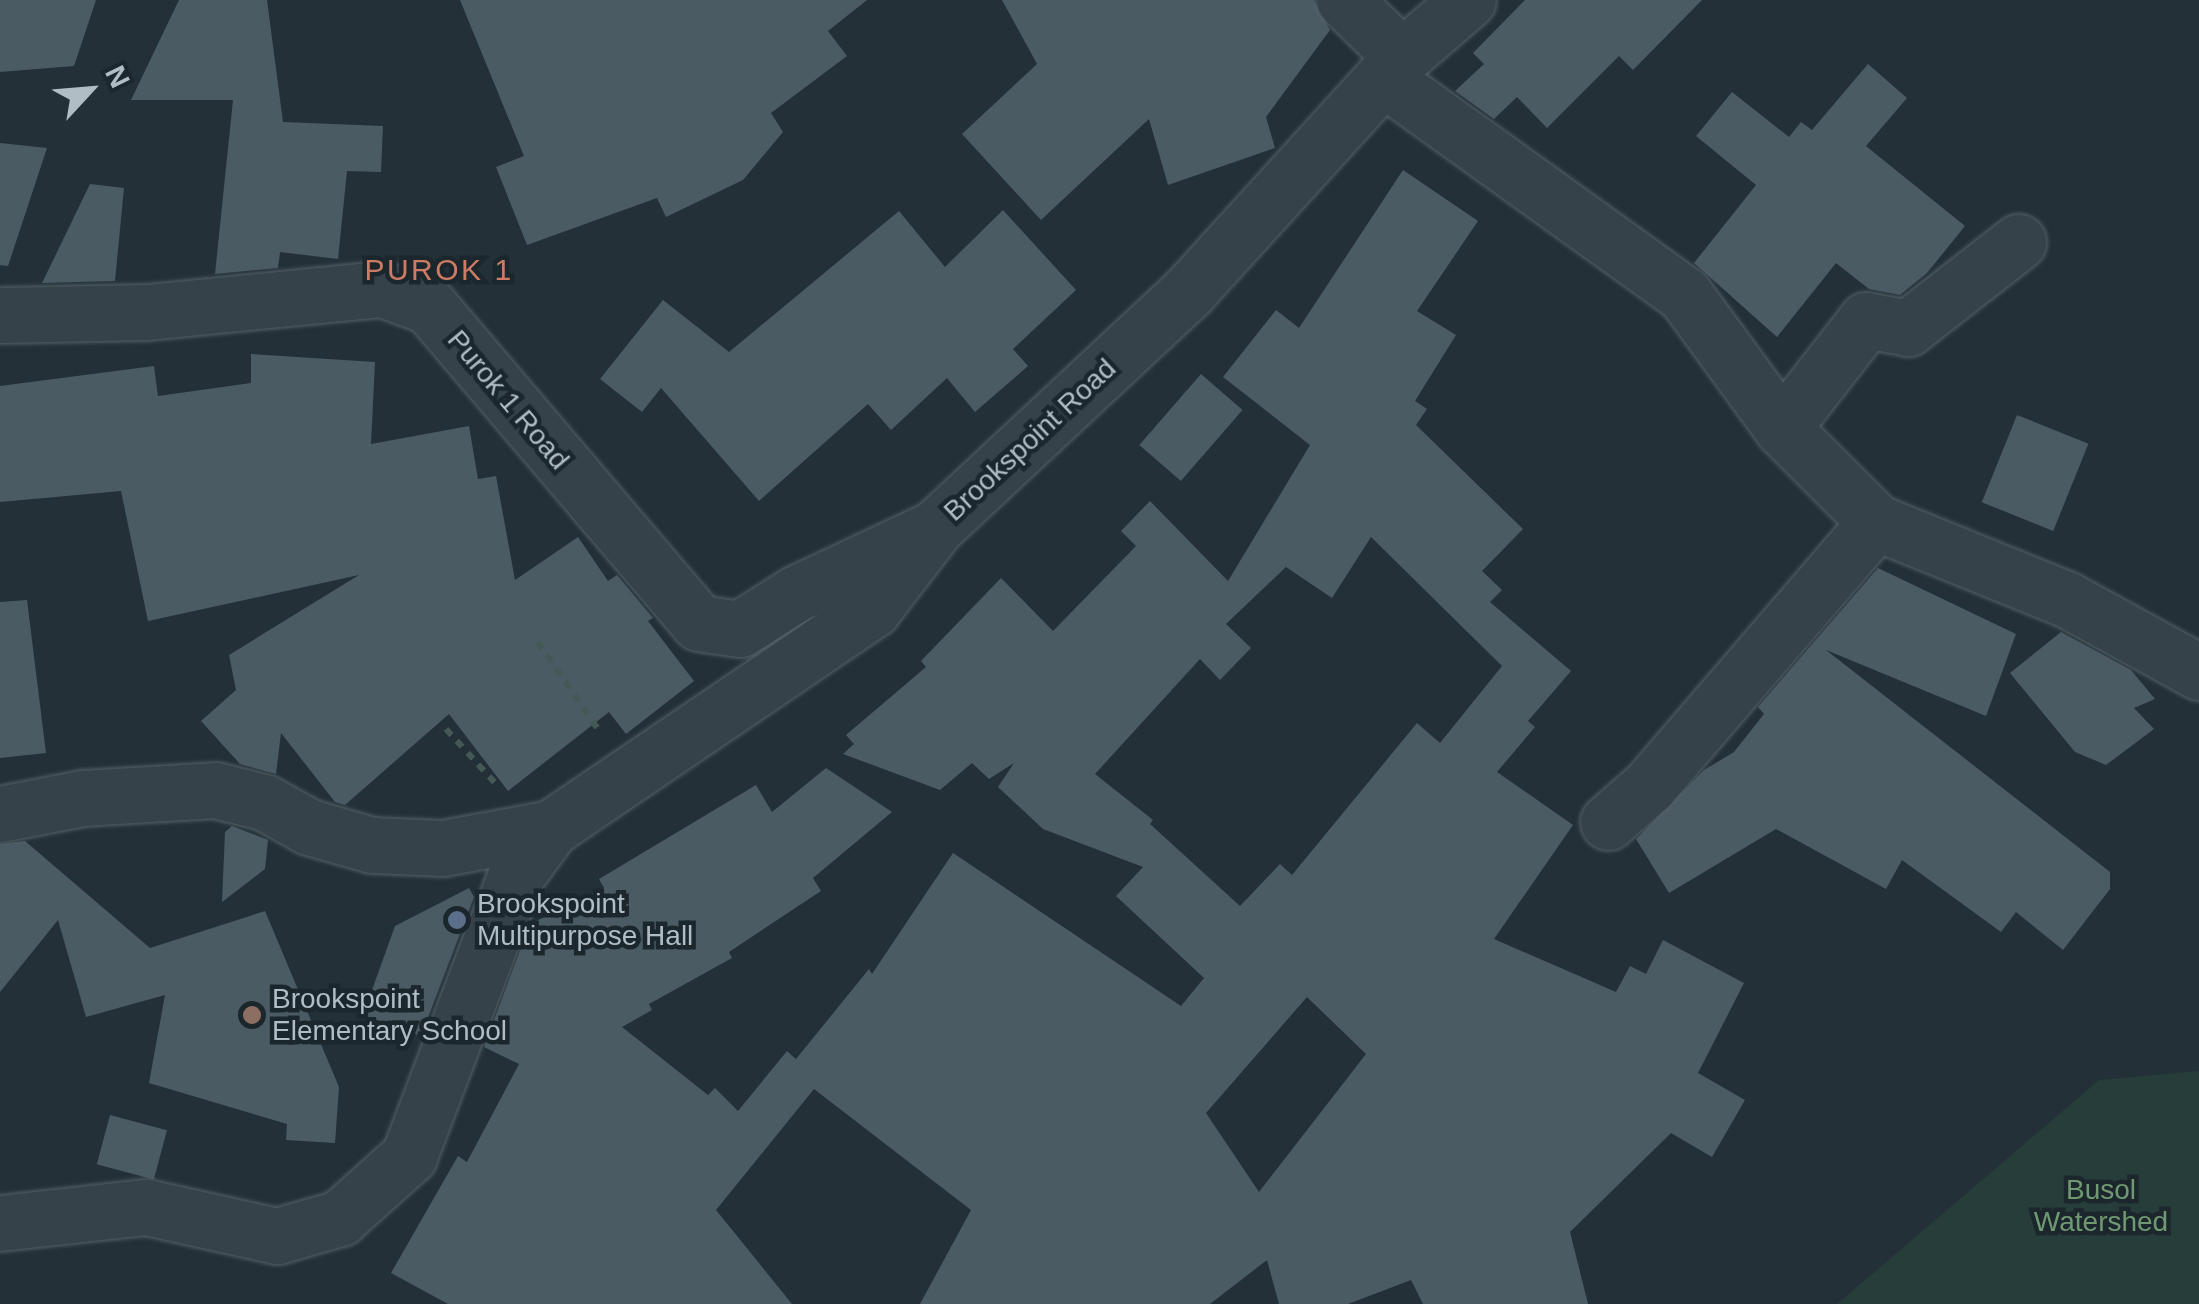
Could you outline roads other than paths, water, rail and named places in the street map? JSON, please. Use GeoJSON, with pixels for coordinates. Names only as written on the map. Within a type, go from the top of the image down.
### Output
{"type":"FeatureCollection","features":[{"type":"Feature","properties":{"kind":"street"},"geometry":{"type":"LineString","coordinates":[[1344,0],[1393,67],[1684,294],[1782,428],[1876,522],[2066,599],[2199,672]]}},
{"type":"Feature","properties":{"kind":"street","name":"Brookspoint Road"},"geometry":{"type":"LineString","coordinates":[[551,828],[873,609],[936,528],[1188,292],[1393,67],[1468,0]]}},
{"type":"Feature","properties":{"kind":"street"},"geometry":{"type":"LineString","coordinates":[[1782,428],[1866,320],[1908,328],[2018,242]]}},
{"type":"Feature","properties":{"kind":"street","name":"Purok 1 Road"},"geometry":{"type":"LineString","coordinates":[[0,315],[147,312],[336,290],[382,289],[429,306],[699,623],[740,629],[843,569],[936,528]]}},
{"type":"Feature","properties":{"kind":"street"},"geometry":{"type":"LineString","coordinates":[[1608,822],[1650,786],[1876,522]]}},
{"type":"Feature","properties":{"kind":"street"},"geometry":{"type":"LineString","coordinates":[[0,814],[82,798],[215,790],[264,802],[309,827],[372,845],[442,848],[551,828]]}},
{"type":"Feature","properties":{"kind":"street"},"geometry":{"type":"LineString","coordinates":[[0,1223],[146,1207],[277,1236],[340,1218],[409,1156],[515,877],[551,828]]}},
{"type":"Feature","properties":{"kind":"place","name":"Brookspoint Multipurpose Hall"},"geometry":{"type":"Point","coordinates":[457,920]}},
{"type":"Feature","properties":{"kind":"place","name":"Brookspoint Elementary School"},"geometry":{"type":"Point","coordinates":[252,1015]}},
{"type":"Feature","properties":{"kind":"district","name":"PUROK 1"},"geometry":{"type":"Point","coordinates":[439,270]}},
{"type":"Feature","properties":{"kind":"park label","name":"Busol Watershed"},"geometry":{"type":"Point","coordinates":[2101,1206]}}]}
